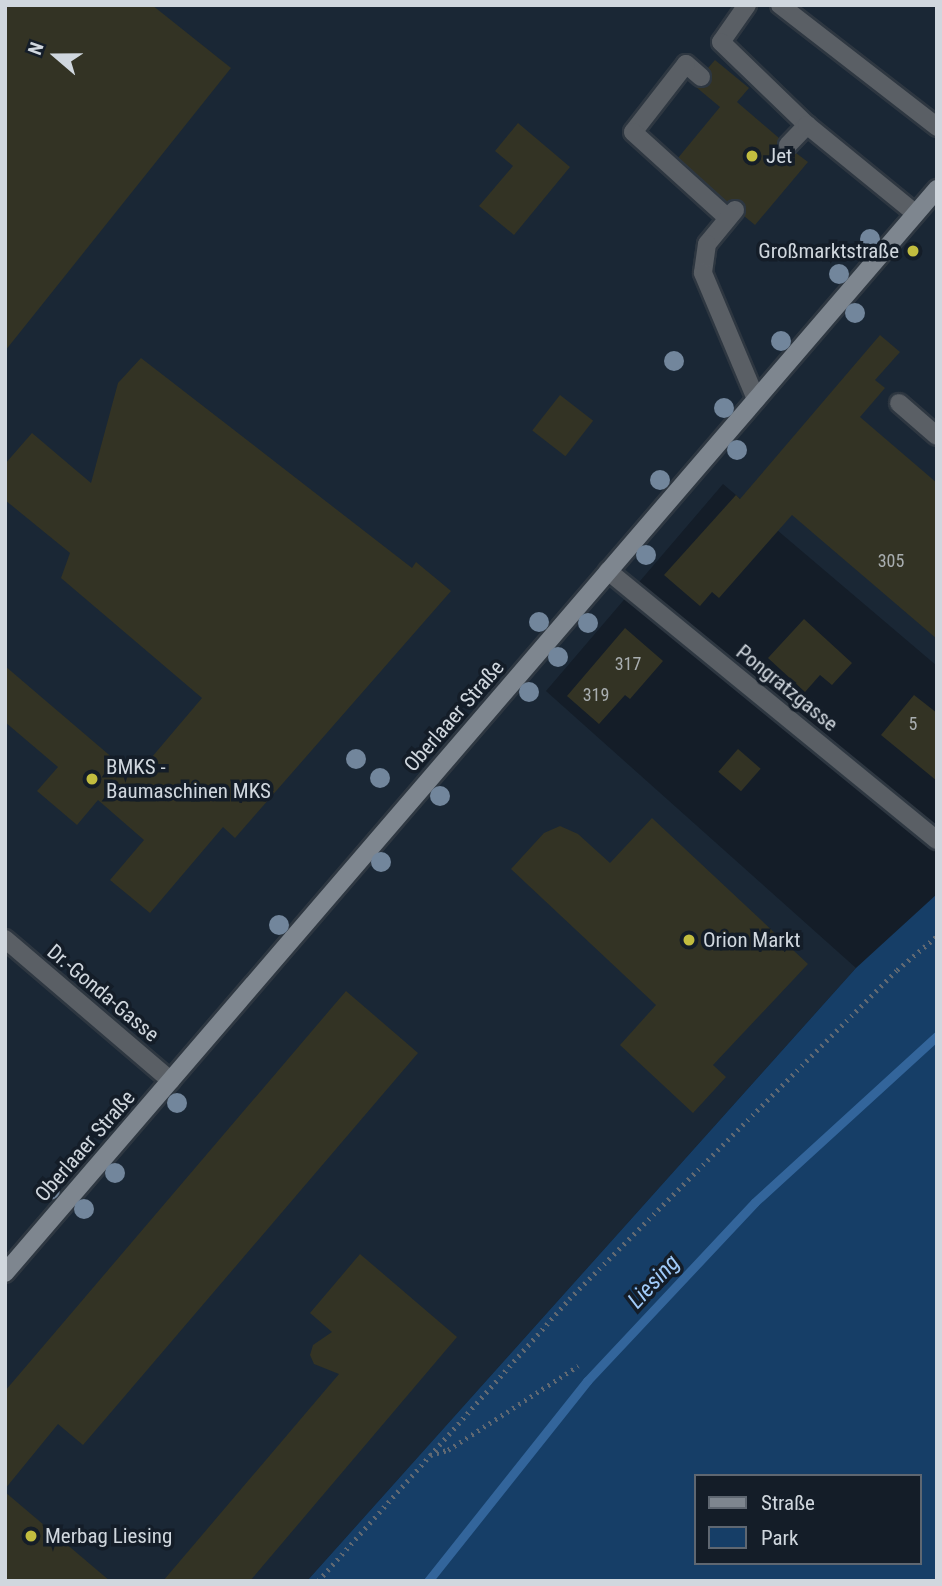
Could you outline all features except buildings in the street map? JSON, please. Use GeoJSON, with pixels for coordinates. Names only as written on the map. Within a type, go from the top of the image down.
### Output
{"type":"FeatureCollection","features":[{"type":"Feature","properties":{"kind":"main road","name":"Oberlaaer Straße"},"geometry":{"type":"LineString","coordinates":[[5,1273],[937,189]]}},
{"type":"Feature","properties":{"kind":"street"},"geometry":{"type":"LineString","coordinates":[[747,5],[721,42],[807,125],[915,213]]}},
{"type":"Feature","properties":{"kind":"street"},"geometry":{"type":"LineString","coordinates":[[788,8],[937,127]]}},
{"type":"Feature","properties":{"kind":"street"},"geometry":{"type":"LineString","coordinates":[[701,77],[686,64],[633,132],[732,213],[708,244],[703,273],[756,399]]}},
{"type":"Feature","properties":{"kind":"street"},"geometry":{"type":"LineString","coordinates":[[788,145],[807,125]]}},
{"type":"Feature","properties":{"kind":"street"},"geometry":{"type":"LineString","coordinates":[[899,403],[937,436]]}},
{"type":"Feature","properties":{"kind":"street","name":"Pongratzgasse"},"geometry":{"type":"LineString","coordinates":[[608,571],[937,840]]}},
{"type":"Feature","properties":{"kind":"street","name":"Dr.-Gonda-Gasse"},"geometry":{"type":"LineString","coordinates":[[5,939],[171,1081]]}},
{"type":"Feature","properties":{"kind":"path"},"geometry":{"type":"LineString","coordinates":[[318,1581],[569,1298],[897,970],[937,936]]}},
{"type":"Feature","properties":{"kind":"path"},"geometry":{"type":"LineString","coordinates":[[427,1456],[448,1450],[578,1366]]}},
{"type":"Feature","properties":{"kind":"shaded area"},"geometry":{"type":"Polygon","coordinates":[[[5,5],[937,5],[937,666],[723,484],[546,691],[856,968],[307,1581],[5,1581],[5,5]]]}},
{"type":"Feature","properties":{"kind":"green space"},"geometry":{"type":"Polygon","coordinates":[[[937,894],[937,1581],[307,1581],[856,968],[937,894]]]}},
{"type":"Feature","properties":{"kind":"waterway","name":"Liesing"},"geometry":{"type":"LineString","coordinates":[[428,1581],[587,1381],[755,1202],[937,1036]]}},
{"type":"Feature","properties":{"kind":"place","name":"Jet"},"geometry":{"type":"Point","coordinates":[752,156]}},
{"type":"Feature","properties":{"kind":"place","name":"Großmarktstraße"},"geometry":{"type":"Point","coordinates":[913,251]}},
{"type":"Feature","properties":{"kind":"place","name":"BMKS - Baumaschinen MKS"},"geometry":{"type":"Point","coordinates":[92,779]}},
{"type":"Feature","properties":{"kind":"place","name":"Orion Markt"},"geometry":{"type":"Point","coordinates":[689,940]}},
{"type":"Feature","properties":{"kind":"place","name":"Merbag Liesing"},"geometry":{"type":"Point","coordinates":[31,1536]}}]}
